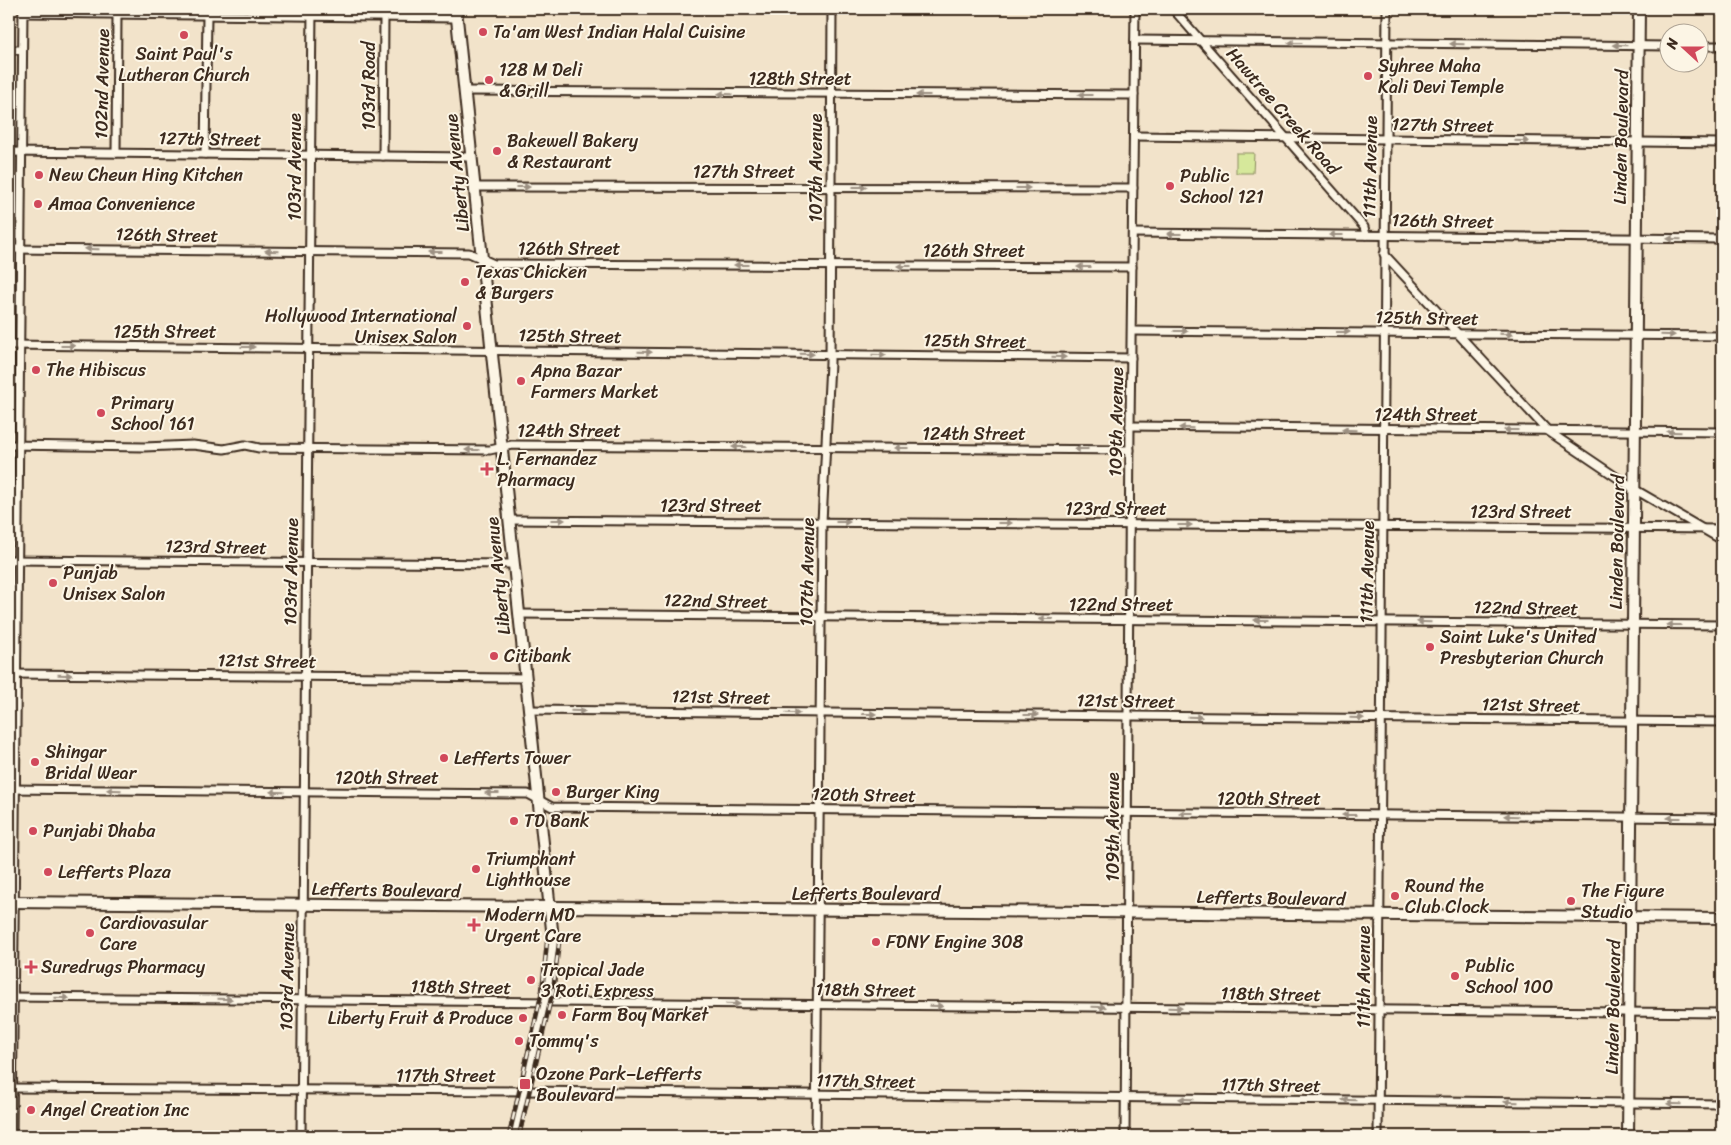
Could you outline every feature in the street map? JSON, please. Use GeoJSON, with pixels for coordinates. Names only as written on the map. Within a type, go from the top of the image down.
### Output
{"type":"FeatureCollection","features":[{"type":"Feature","properties":{"kind":"street","name":"103rd Avenue"},"geometry":{"type":"LineString","coordinates":[[300,1136],[312,9]]}},
{"type":"Feature","properties":{"kind":"street","name":"107th Avenue"},"geometry":{"type":"LineString","coordinates":[[816,1136],[822,522],[830,355],[832,9]]}},
{"type":"Feature","properties":{"kind":"street","name":"109th Avenue"},"geometry":{"type":"LineString","coordinates":[[1125,1136],[1135,9]]}},
{"type":"Feature","properties":{"kind":"street","name":"Hawtree Creek Road"},"geometry":{"type":"LineString","coordinates":[[1173,9],[1364,227],[1366,235]]}},
{"type":"Feature","properties":{"kind":"street","name":"111th Avenue"},"geometry":{"type":"LineString","coordinates":[[1378,1136],[1382,430],[1387,9]]}},
{"type":"Feature","properties":{"kind":"street","name":"Linden Boulevard"},"geometry":{"type":"LineString","coordinates":[[1628,1136],[1639,9]]}},
{"type":"Feature","properties":{"kind":"street"},"geometry":{"type":"LineString","coordinates":[[12,1136],[13,674],[18,560],[23,11],[311,17],[457,14]]}},
{"type":"Feature","properties":{"kind":"street","name":"102nd Avenue"},"geometry":{"type":"LineString","coordinates":[[116,153],[118,14]]}},
{"type":"Feature","properties":{"kind":"street","name":"Liberty Avenue"},"geometry":{"type":"LineString","coordinates":[[457,14],[550,908],[552,960],[545,1002],[514,1136]]}},
{"type":"Feature","properties":{"kind":"street"},"geometry":{"type":"LineString","coordinates":[[205,154],[207,15]]}},
{"type":"Feature","properties":{"kind":"street","name":"103rd Road"},"geometry":{"type":"LineString","coordinates":[[383,156],[384,17]]}},
{"type":"Feature","properties":{"kind":"street"},"geometry":{"type":"LineString","coordinates":[[1135,40],[1658,46]]}},
{"type":"Feature","properties":{"kind":"street"},"geometry":{"type":"LineString","coordinates":[[1708,46],[1722,46]]}},
{"type":"Feature","properties":{"kind":"street"},"geometry":{"type":"LineString","coordinates":[[9,50],[22,50]]}},
{"type":"Feature","properties":{"kind":"street","name":"128th Street"},"geometry":{"type":"LineString","coordinates":[[465,91],[1134,96]]}},
{"type":"Feature","properties":{"kind":"street","name":"127th Street"},"geometry":{"type":"LineString","coordinates":[[1134,136],[1722,143]]}},
{"type":"Feature","properties":{"kind":"street","name":"127th Street"},"geometry":{"type":"LineString","coordinates":[[9,152],[471,156]]}},
{"type":"Feature","properties":{"kind":"street","name":"127th Street"},"geometry":{"type":"LineString","coordinates":[[474,187],[1133,188]]}},
{"type":"Feature","properties":{"kind":"street","name":"126th Street"},"geometry":{"type":"LineString","coordinates":[[1133,233],[1722,239]]}},
{"type":"Feature","properties":{"kind":"street","name":"126th Street"},"geometry":{"type":"LineString","coordinates":[[9,249],[470,252],[494,264],[1132,267]]}},
{"type":"Feature","properties":{"kind":"street"},"geometry":{"type":"LineString","coordinates":[[1384,254],[1548,431],[1634,488],[1722,540]]}},
{"type":"Feature","properties":{"kind":"street","name":"125th Street"},"geometry":{"type":"LineString","coordinates":[[1132,330],[1722,336]]}},
{"type":"Feature","properties":{"kind":"street","name":"125th Street"},"geometry":{"type":"LineString","coordinates":[[9,345],[1131,358]]}},
{"type":"Feature","properties":{"kind":"street","name":"124th Street"},"geometry":{"type":"LineString","coordinates":[[1130,426],[1722,432]]}},
{"type":"Feature","properties":{"kind":"street","name":"124th Street"},"geometry":{"type":"LineString","coordinates":[[9,446],[144,447],[193,445],[224,449],[245,445],[259,448],[490,450],[512,445],[1130,450]]}},
{"type":"Feature","properties":{"kind":"street","name":"123rd Street"},"geometry":{"type":"LineString","coordinates":[[509,520],[1722,529]]}},
{"type":"Feature","properties":{"kind":"street","name":"123rd Street"},"geometry":{"type":"LineString","coordinates":[[9,560],[513,564]]}},
{"type":"Feature","properties":{"kind":"street","name":"122nd Street"},"geometry":{"type":"LineString","coordinates":[[519,614],[1722,625]]}},
{"type":"Feature","properties":{"kind":"street","name":"121st Street"},"geometry":{"type":"LineString","coordinates":[[13,674],[526,678]]}},
{"type":"Feature","properties":{"kind":"street","name":"121st Street"},"geometry":{"type":"LineString","coordinates":[[529,710],[1722,722]]}},
{"type":"Feature","properties":{"kind":"street","name":"120th Street"},"geometry":{"type":"LineString","coordinates":[[12,789],[528,794],[552,807],[1722,818]]}},
{"type":"Feature","properties":{"kind":"street","name":"Lefferts Boulevard"},"geometry":{"type":"LineString","coordinates":[[12,902],[1722,918]]}},
{"type":"Feature","properties":{"kind":"street","name":"118th Street"},"geometry":{"type":"LineString","coordinates":[[11,997],[1722,1013]]}},
{"type":"Feature","properties":{"kind":"street","name":"117th Street"},"geometry":{"type":"LineString","coordinates":[[11,1088],[525,1091],[816,1096],[1722,1104]]}},
{"type":"Feature","properties":{"kind":"green space"},"geometry":{"type":"Polygon","coordinates":[[[1236,153],[1254,153],[1253,173],[1236,173],[1236,153]]]}},
{"type":"Feature","properties":{"kind":"railway"},"geometry":{"type":"LineString","coordinates":[[509,1136],[542,991],[547,942]]}},
{"type":"Feature","properties":{"kind":"railway"},"geometry":{"type":"LineString","coordinates":[[519,1136],[553,990],[559,943]]}},
{"type":"Feature","properties":{"kind":"place","name":"Ta'am West Indian Halal Cuisine"},"geometry":{"type":"Point","coordinates":[483,32]}},
{"type":"Feature","properties":{"kind":"place","name":"Saint Paul's Lutheran Church"},"geometry":{"type":"Point","coordinates":[184,35]}},
{"type":"Feature","properties":{"kind":"place","name":"Syhree Maha Kali Devi Temple"},"geometry":{"type":"Point","coordinates":[1368,76]}},
{"type":"Feature","properties":{"kind":"place","name":"128 M Deli & Grill"},"geometry":{"type":"Point","coordinates":[489,80]}},
{"type":"Feature","properties":{"kind":"place","name":"Bakewell Bakery & Restaurant"},"geometry":{"type":"Point","coordinates":[497,151]}},
{"type":"Feature","properties":{"kind":"place","name":"New Cheun Hing Kitchen"},"geometry":{"type":"Point","coordinates":[39,175]}},
{"type":"Feature","properties":{"kind":"place","name":"Public School 121"},"geometry":{"type":"Point","coordinates":[1170,186]}},
{"type":"Feature","properties":{"kind":"place","name":"Amaa Convenience"},"geometry":{"type":"Point","coordinates":[38,204]}},
{"type":"Feature","properties":{"kind":"place","name":"Texas Chicken & Burgers"},"geometry":{"type":"Point","coordinates":[465,282]}},
{"type":"Feature","properties":{"kind":"place","name":"Hollywood International Unisex Salon"},"geometry":{"type":"Point","coordinates":[467,326]}},
{"type":"Feature","properties":{"kind":"place","name":"The Hibiscus"},"geometry":{"type":"Point","coordinates":[36,370]}},
{"type":"Feature","properties":{"kind":"place","name":"Apna Bazar Farmers Market"},"geometry":{"type":"Point","coordinates":[521,381]}},
{"type":"Feature","properties":{"kind":"place","name":"Primary School 161"},"geometry":{"type":"Point","coordinates":[101,413]}},
{"type":"Feature","properties":{"kind":"place","name":"L. Fernandez Pharmacy"},"geometry":{"type":"Point","coordinates":[487,469]}},
{"type":"Feature","properties":{"kind":"place","name":"Punjab Unisex Salon"},"geometry":{"type":"Point","coordinates":[53,583]}},
{"type":"Feature","properties":{"kind":"place","name":"Saint Luke's United Presbyterian Church"},"geometry":{"type":"Point","coordinates":[1430,647]}},
{"type":"Feature","properties":{"kind":"place","name":"Citibank"},"geometry":{"type":"Point","coordinates":[494,656]}},
{"type":"Feature","properties":{"kind":"place","name":"Lefferts Tower"},"geometry":{"type":"Point","coordinates":[444,758]}},
{"type":"Feature","properties":{"kind":"place","name":"Shingar Bridal Wear"},"geometry":{"type":"Point","coordinates":[35,762]}},
{"type":"Feature","properties":{"kind":"place","name":"Burger King"},"geometry":{"type":"Point","coordinates":[556,792]}},
{"type":"Feature","properties":{"kind":"place","name":"TD Bank"},"geometry":{"type":"Point","coordinates":[514,821]}},
{"type":"Feature","properties":{"kind":"place","name":"Punjabi Dhaba"},"geometry":{"type":"Point","coordinates":[33,831]}},
{"type":"Feature","properties":{"kind":"place","name":"Triumphant Lighthouse"},"geometry":{"type":"Point","coordinates":[476,869]}},
{"type":"Feature","properties":{"kind":"place","name":"Lefferts Plaza"},"geometry":{"type":"Point","coordinates":[48,872]}},
{"type":"Feature","properties":{"kind":"place","name":"Round the Club Clock"},"geometry":{"type":"Point","coordinates":[1395,896]}},
{"type":"Feature","properties":{"kind":"place","name":"The Figure Studio"},"geometry":{"type":"Point","coordinates":[1571,901]}},
{"type":"Feature","properties":{"kind":"place","name":"Modern MD Urgent Care"},"geometry":{"type":"Point","coordinates":[474,925]}},
{"type":"Feature","properties":{"kind":"place","name":"Cardiovasular Care"},"geometry":{"type":"Point","coordinates":[90,933]}},
{"type":"Feature","properties":{"kind":"place","name":"FDNY Engine 308"},"geometry":{"type":"Point","coordinates":[876,942]}},
{"type":"Feature","properties":{"kind":"place","name":"Suredrugs Pharmacy"},"geometry":{"type":"Point","coordinates":[31,967]}},
{"type":"Feature","properties":{"kind":"place","name":"Public School 100"},"geometry":{"type":"Point","coordinates":[1455,976]}},
{"type":"Feature","properties":{"kind":"place","name":"Tropical Jade 3 Roti Express"},"geometry":{"type":"Point","coordinates":[531,980]}},
{"type":"Feature","properties":{"kind":"place","name":"Farm Boy Market"},"geometry":{"type":"Point","coordinates":[562,1015]}},
{"type":"Feature","properties":{"kind":"place","name":"Liberty Fruit & Produce"},"geometry":{"type":"Point","coordinates":[523,1018]}},
{"type":"Feature","properties":{"kind":"place","name":"Tommy's"},"geometry":{"type":"Point","coordinates":[519,1041]}},
{"type":"Feature","properties":{"kind":"place","name":"Ozone Park–Lefferts Boulevard"},"geometry":{"type":"Point","coordinates":[525,1084]}},
{"type":"Feature","properties":{"kind":"place","name":"Angel Creation Inc"},"geometry":{"type":"Point","coordinates":[31,1110]}}]}
